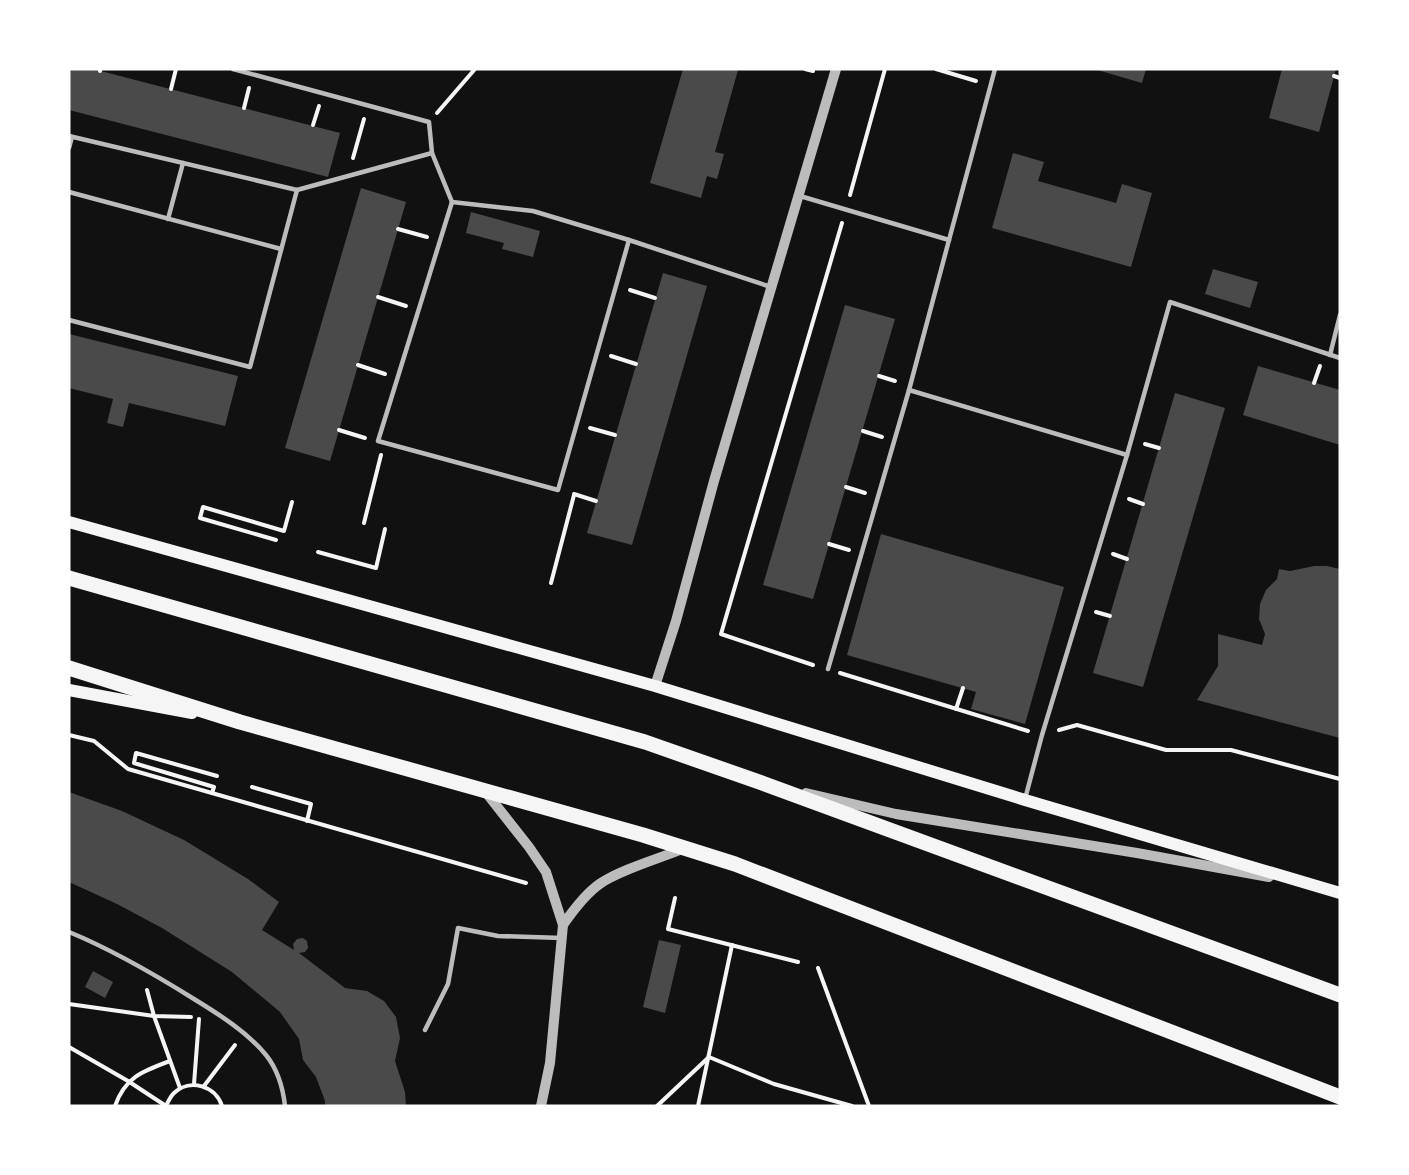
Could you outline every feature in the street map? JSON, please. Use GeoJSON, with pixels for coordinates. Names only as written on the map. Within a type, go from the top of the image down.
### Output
{"type":"FeatureCollection","features":[{"type":"Feature","properties":{"kind":"main road"},"geometry":{"type":"LineString","coordinates":[[69,522],[655,686],[1025,800],[1340,893]]}},
{"type":"Feature","properties":{"kind":"main road"},"geometry":{"type":"LineString","coordinates":[[69,578],[645,742],[1340,995]]}},
{"type":"Feature","properties":{"kind":"main road"},"geometry":{"type":"LineString","coordinates":[[69,668],[240,722],[685,848],[746,869],[1340,1097]]}},
{"type":"Feature","properties":{"kind":"main road"},"geometry":{"type":"LineString","coordinates":[[69,690],[240,722]]}},
{"type":"Feature","properties":{"kind":"street"},"geometry":{"type":"LineString","coordinates":[[655,686],[676,621],[714,481],[836,69]]}},
{"type":"Feature","properties":{"kind":"street"},"geometry":{"type":"LineString","coordinates":[[762,783],[896,814],[1137,853],[1307,884]]}},
{"type":"Feature","properties":{"kind":"street"},"geometry":{"type":"LineString","coordinates":[[484,790],[546,872],[563,925],[550,1063],[541,1106]]}},
{"type":"Feature","properties":{"kind":"street"},"geometry":{"type":"LineString","coordinates":[[563,925],[591,890],[603,881],[685,848]]}},
{"type":"Feature","properties":{"kind":"lane"},"geometry":{"type":"LineString","coordinates":[[233,69],[429,122],[432,153],[452,202],[378,441],[558,490],[629,240]]}},
{"type":"Feature","properties":{"kind":"lane"},"geometry":{"type":"LineString","coordinates":[[828,669],[909,390],[995,69]]}},
{"type":"Feature","properties":{"kind":"lane"},"geometry":{"type":"LineString","coordinates":[[69,148],[71,136],[297,190],[432,153]]}},
{"type":"Feature","properties":{"kind":"lane"},"geometry":{"type":"LineString","coordinates":[[168,219],[183,163]]}},
{"type":"Feature","properties":{"kind":"lane"},"geometry":{"type":"LineString","coordinates":[[69,320],[250,367],[297,190]]}},
{"type":"Feature","properties":{"kind":"lane"},"geometry":{"type":"LineString","coordinates":[[69,192],[281,249]]}},
{"type":"Feature","properties":{"kind":"lane"},"geometry":{"type":"LineString","coordinates":[[800,196],[949,240]]}},
{"type":"Feature","properties":{"kind":"lane"},"geometry":{"type":"LineString","coordinates":[[452,202],[533,211],[772,287]]}},
{"type":"Feature","properties":{"kind":"lane"},"geometry":{"type":"LineString","coordinates":[[1025,800],[1042,735],[1127,455],[1170,302],[1340,358]]}},
{"type":"Feature","properties":{"kind":"lane"},"geometry":{"type":"LineString","coordinates":[[1330,355],[1340,315]]}},
{"type":"Feature","properties":{"kind":"lane"},"geometry":{"type":"LineString","coordinates":[[909,390],[1127,455]]}},
{"type":"Feature","properties":{"kind":"lane"},"geometry":{"type":"LineString","coordinates":[[425,1030],[448,984],[458,928],[498,936],[562,938]]}},
{"type":"Feature","properties":{"kind":"lane"},"geometry":{"type":"LineString","coordinates":[[69,932],[111,951],[206,1006],[244,1033],[267,1056],[283,1086],[285,1106]]}},
{"type":"Feature","properties":{"kind":"path"},"geometry":{"type":"LineString","coordinates":[[171,89],[176,69]]}},
{"type":"Feature","properties":{"kind":"path"},"geometry":{"type":"LineString","coordinates":[[429,122],[475,69]]}},
{"type":"Feature","properties":{"kind":"path"},"geometry":{"type":"LineString","coordinates":[[806,69],[813,72]]}},
{"type":"Feature","properties":{"kind":"path"},"geometry":{"type":"LineString","coordinates":[[885,69],[721,634],[1042,735],[1077,724],[1166,750],[1231,750],[1340,779]]}},
{"type":"Feature","properties":{"kind":"path"},"geometry":{"type":"LineString","coordinates":[[936,69],[991,85]]}},
{"type":"Feature","properties":{"kind":"path"},"geometry":{"type":"LineString","coordinates":[[1334,76],[1340,78]]}},
{"type":"Feature","properties":{"kind":"path"},"geometry":{"type":"LineString","coordinates":[[348,176],[368,106]]}},
{"type":"Feature","properties":{"kind":"path"},"geometry":{"type":"LineString","coordinates":[[398,229],[440,241]]}},
{"type":"Feature","properties":{"kind":"path"},"geometry":{"type":"LineString","coordinates":[[616,286],[655,298]]}},
{"type":"Feature","properties":{"kind":"path"},"geometry":{"type":"LineString","coordinates":[[378,297],[418,309]]}},
{"type":"Feature","properties":{"kind":"path"},"geometry":{"type":"LineString","coordinates":[[597,352],[636,364]]}},
{"type":"Feature","properties":{"kind":"path"},"geometry":{"type":"LineString","coordinates":[[358,365],[398,377]]}},
{"type":"Feature","properties":{"kind":"path"},"geometry":{"type":"LineString","coordinates":[[577,424],[615,435]]}},
{"type":"Feature","properties":{"kind":"path"},"geometry":{"type":"LineString","coordinates":[[339,430],[378,441]]}},
{"type":"Feature","properties":{"kind":"path"},"geometry":{"type":"LineString","coordinates":[[364,523],[385,443]]}},
{"type":"Feature","properties":{"kind":"path"},"geometry":{"type":"LineString","coordinates":[[558,490],[596,501]]}},
{"type":"Feature","properties":{"kind":"path"},"geometry":{"type":"LineString","coordinates":[[551,583],[574,495]]}},
{"type":"Feature","properties":{"kind":"path"},"geometry":{"type":"LineString","coordinates":[[276,540],[200,518],[203,507],[284,531],[291,502]]}},
{"type":"Feature","properties":{"kind":"path"},"geometry":{"type":"LineString","coordinates":[[318,552],[376,568],[385,530]]}},
{"type":"Feature","properties":{"kind":"path"},"geometry":{"type":"LineString","coordinates":[[956,709],[963,688]]}},
{"type":"Feature","properties":{"kind":"path"},"geometry":{"type":"LineString","coordinates":[[69,735],[94,741],[128,769],[526,883]]}},
{"type":"Feature","properties":{"kind":"path"},"geometry":{"type":"LineString","coordinates":[[212,793],[214,786],[134,764],[136,753],[218,776]]}},
{"type":"Feature","properties":{"kind":"path"},"geometry":{"type":"LineString","coordinates":[[252,786],[311,804],[307,820]]}},
{"type":"Feature","properties":{"kind":"path"},"geometry":{"type":"LineString","coordinates":[[675,898],[668,929],[798,962]]}},
{"type":"Feature","properties":{"kind":"path"},"geometry":{"type":"LineString","coordinates":[[698,1106],[732,945]]}},
{"type":"Feature","properties":{"kind":"path"},"geometry":{"type":"LineString","coordinates":[[818,968],[869,1106]]}},
{"type":"Feature","properties":{"kind":"path"},"geometry":{"type":"LineString","coordinates":[[142,969],[154,1016],[180,1088]]}},
{"type":"Feature","properties":{"kind":"path"},"geometry":{"type":"LineString","coordinates":[[69,1004],[154,1016],[199,1017],[194,1084]]}},
{"type":"Feature","properties":{"kind":"path"},"geometry":{"type":"LineString","coordinates":[[204,1086],[244,1033]]}},
{"type":"Feature","properties":{"kind":"path"},"geometry":{"type":"LineString","coordinates":[[69,1047],[166,1106],[172,1094],[180,1088],[194,1084],[204,1086],[214,1092],[222,1106]]}},
{"type":"Feature","properties":{"kind":"path"},"geometry":{"type":"LineString","coordinates":[[657,1106],[709,1057]]}},
{"type":"Feature","properties":{"kind":"path"},"geometry":{"type":"LineString","coordinates":[[709,1057],[774,1084],[852,1106]]}},
{"type":"Feature","properties":{"kind":"path"},"geometry":{"type":"LineString","coordinates":[[115,1106],[128,1081],[148,1069],[170,1061]]}},
{"type":"Feature","properties":{"kind":"building"},"geometry":{"type":"Polygon","coordinates":[[[69,69],[93,69],[340,133],[328,177],[69,110],[69,69]]]}},
{"type":"Feature","properties":{"kind":"building"},"geometry":{"type":"Polygon","coordinates":[[[683,69],[738,70],[715,152],[724,154],[717,179],[707,176],[701,198],[650,183],[683,69]]]}},
{"type":"Feature","properties":{"kind":"building"},"geometry":{"type":"Polygon","coordinates":[[[1094,69],[1146,69],[1142,83],[1094,69]]]}},
{"type":"Feature","properties":{"kind":"building"},"geometry":{"type":"Polygon","coordinates":[[[1282,69],[1336,69],[1319,132],[1269,118],[1282,69]]]}},
{"type":"Feature","properties":{"kind":"building"},"geometry":{"type":"Polygon","coordinates":[[[1013,153],[1044,162],[1038,181],[1116,203],[1122,184],[1152,193],[1131,267],[992,228],[1013,153]]]}},
{"type":"Feature","properties":{"kind":"building"},"geometry":{"type":"Polygon","coordinates":[[[361,188],[406,202],[330,461],[285,448],[361,188]]]}},
{"type":"Feature","properties":{"kind":"building"},"geometry":{"type":"Polygon","coordinates":[[[471,212],[540,231],[533,257],[502,249],[504,243],[466,233],[471,212]]]}},
{"type":"Feature","properties":{"kind":"building"},"geometry":{"type":"Polygon","coordinates":[[[1213,269],[1258,282],[1250,308],[1205,294],[1213,269]]]}},
{"type":"Feature","properties":{"kind":"building"},"geometry":{"type":"Polygon","coordinates":[[[663,273],[707,286],[632,545],[587,533],[663,273]]]}},
{"type":"Feature","properties":{"kind":"building"},"geometry":{"type":"Polygon","coordinates":[[[845,305],[895,319],[813,599],[763,585],[845,305]]]}},
{"type":"Feature","properties":{"kind":"building"},"geometry":{"type":"Polygon","coordinates":[[[69,334],[238,376],[225,426],[129,403],[123,427],[107,423],[113,399],[69,388],[69,334]]]}},
{"type":"Feature","properties":{"kind":"building"},"geometry":{"type":"Polygon","coordinates":[[[1258,366],[1340,390],[1340,445],[1243,415],[1258,366]]]}},
{"type":"Feature","properties":{"kind":"building"},"geometry":{"type":"Polygon","coordinates":[[[1175,393],[1225,408],[1143,687],[1093,673],[1175,393]]]}},
{"type":"Feature","properties":{"kind":"building"},"geometry":{"type":"Polygon","coordinates":[[[881,534],[1064,587],[1025,724],[971,709],[976,692],[847,655],[881,534]]]}},
{"type":"Feature","properties":{"kind":"building"},"geometry":{"type":"Polygon","coordinates":[[[1314,566],[1340,569],[1340,738],[1197,700],[1218,666],[1218,634],[1262,645],[1265,634],[1259,619],[1260,604],[1266,590],[1277,579],[1279,569],[1290,571],[1314,566]]]}},
{"type":"Feature","properties":{"kind":"building"},"geometry":{"type":"Polygon","coordinates":[[[69,792],[122,811],[184,840],[248,879],[279,902],[262,930],[294,950],[293,944],[297,939],[303,938],[307,941],[308,948],[305,952],[299,953],[345,988],[367,991],[384,1001],[396,1017],[400,1038],[395,1061],[405,1092],[406,1106],[325,1106],[316,1077],[303,1060],[299,1039],[280,1012],[232,972],[162,928],[69,882],[69,792]]]}},
{"type":"Feature","properties":{"kind":"building"},"geometry":{"type":"Polygon","coordinates":[[[659,940],[681,945],[665,1013],[643,1007],[659,940]]]}},
{"type":"Feature","properties":{"kind":"building"},"geometry":{"type":"Polygon","coordinates":[[[93,971],[113,982],[105,998],[85,987],[93,971]]]}}]}
